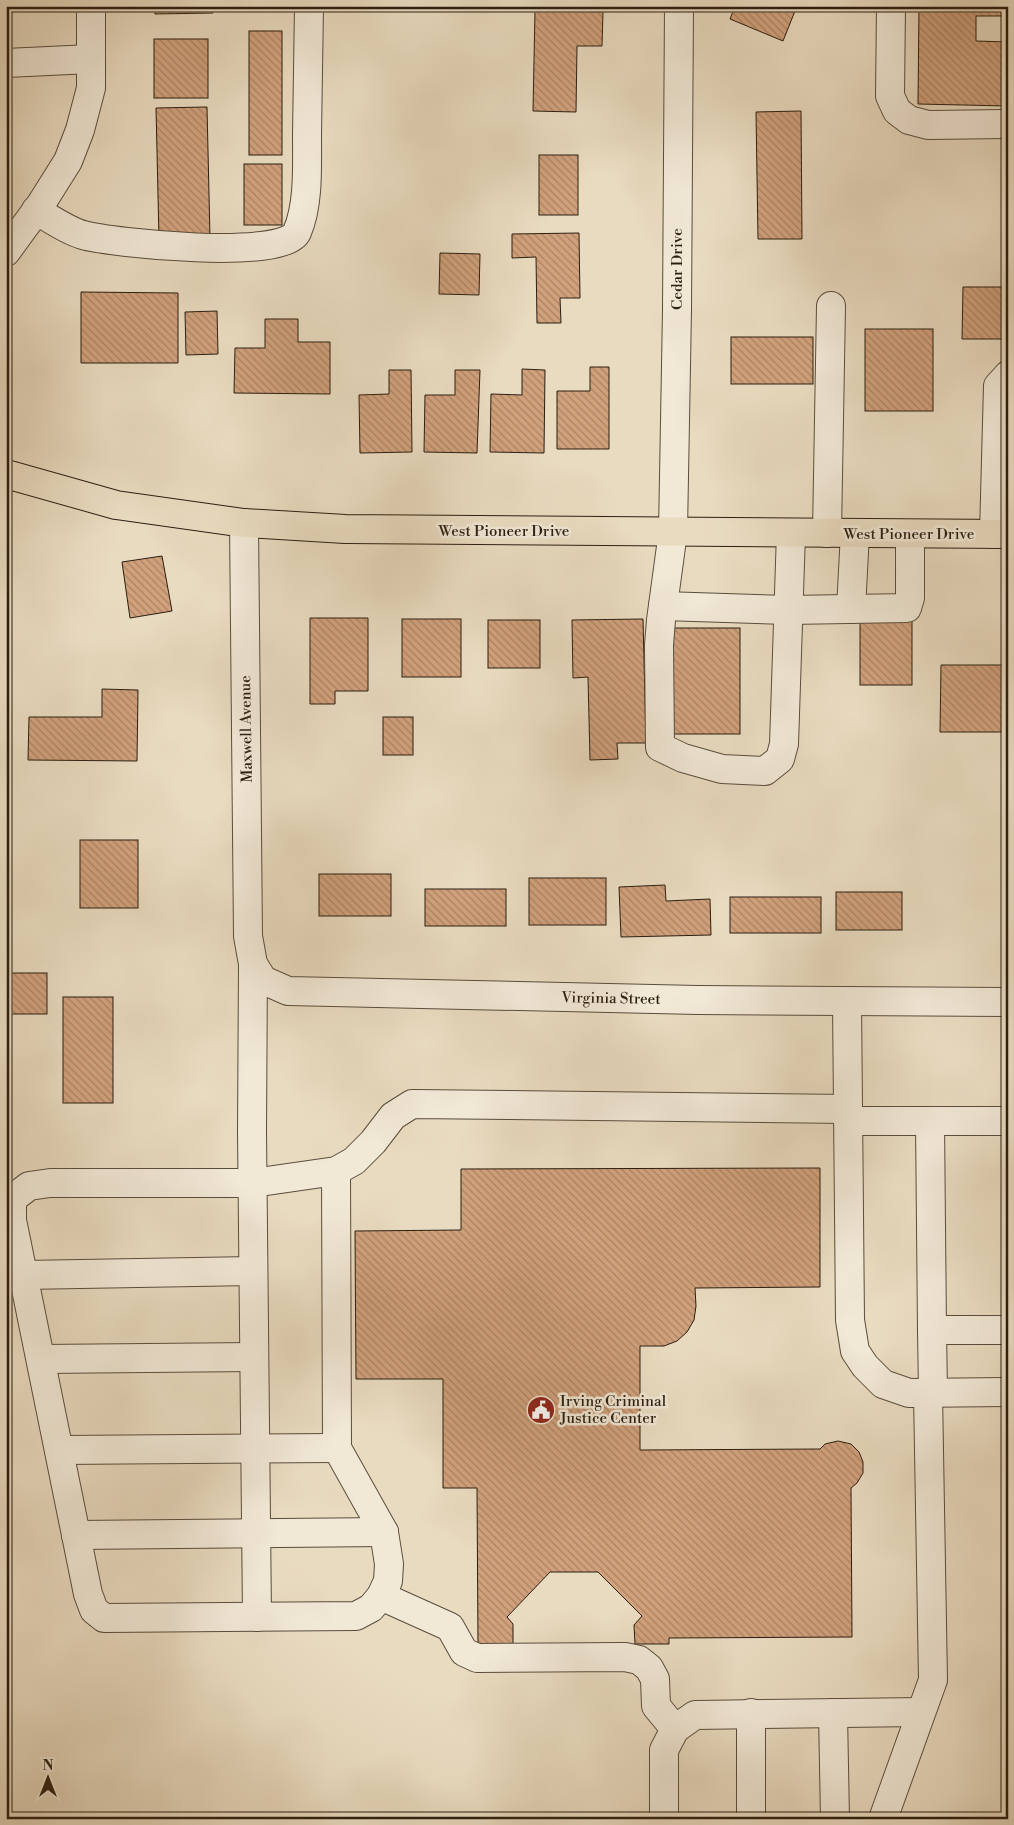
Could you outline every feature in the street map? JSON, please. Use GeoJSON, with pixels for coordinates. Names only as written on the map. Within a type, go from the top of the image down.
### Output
{"type":"FeatureCollection","features":[{"type":"Feature","properties":{"kind":"main road","name":"West Pioneer Drive"},"geometry":{"type":"LineString","coordinates":[[6,474],[116,505],[244,523],[345,529],[1001,534]]}},
{"type":"Feature","properties":{"kind":"street"},"geometry":{"type":"LineString","coordinates":[[6,252],[68,162],[80,130],[91,88],[91,6]]}},
{"type":"Feature","properties":{"kind":"street"},"geometry":{"type":"LineString","coordinates":[[36,210],[69,230],[83,235],[110,240],[193,248],[259,248],[286,242],[296,234],[302,213],[306,179],[309,6]]}},
{"type":"Feature","properties":{"kind":"street","name":"Cedar Drive"},"geometry":{"type":"LineString","coordinates":[[679,6],[673,532],[659,645],[660,747],[683,758],[722,768],[765,771],[780,759],[784,744],[789,610]]}},
{"type":"Feature","properties":{"kind":"street"},"geometry":{"type":"LineString","coordinates":[[891,6],[890,96],[897,111],[909,120],[928,125],[1008,124]]}},
{"type":"Feature","properties":{"kind":"street"},"geometry":{"type":"LineString","coordinates":[[6,63],[91,59]]}},
{"type":"Feature","properties":{"kind":"street"},"geometry":{"type":"LineString","coordinates":[[827,533],[831,306]]}},
{"type":"Feature","properties":{"kind":"street"},"geometry":{"type":"LineString","coordinates":[[1001,534],[998,386],[1008,375]]}},
{"type":"Feature","properties":{"kind":"street","name":"Maxwell Avenue"},"geometry":{"type":"LineString","coordinates":[[244,523],[248,936],[253,964]]}},
{"type":"Feature","properties":{"kind":"street"},"geometry":{"type":"LineString","coordinates":[[789,610],[791,533]]}},
{"type":"Feature","properties":{"kind":"street"},"geometry":{"type":"LineString","coordinates":[[851,609],[855,533]]}},
{"type":"Feature","properties":{"kind":"street"},"geometry":{"type":"LineString","coordinates":[[663,606],[789,610],[907,608],[910,598],[910,534]]}},
{"type":"Feature","properties":{"kind":"street"},"geometry":{"type":"LineString","coordinates":[[253,964],[253,1271],[257,1617]]}},
{"type":"Feature","properties":{"kind":"street","name":"Virginia Street"},"geometry":{"type":"LineString","coordinates":[[253,964],[263,980],[288,991],[698,1000],[1008,1002]]}},
{"type":"Feature","properties":{"kind":"street"},"geometry":{"type":"LineString","coordinates":[[847,1001],[850,1320],[855,1351],[883,1384],[909,1392],[1008,1392]]}},
{"type":"Feature","properties":{"kind":"street"},"geometry":{"type":"LineString","coordinates":[[336,1171],[337,1448],[384,1532],[390,1564],[388,1581],[381,1596],[371,1608],[356,1616],[104,1618],[94,1610],[88,1594],[12,1220],[12,1200],[29,1186],[50,1183],[253,1183],[336,1171],[354,1161],[373,1142],[394,1116],[412,1104],[848,1115],[930,1121],[1008,1121]]}},
{"type":"Feature","properties":{"kind":"street"},"geometry":{"type":"LineString","coordinates":[[883,1819],[933,1680],[930,1121]]}},
{"type":"Feature","properties":{"kind":"street"},"geometry":{"type":"LineString","coordinates":[[23,1275],[253,1271]]}},
{"type":"Feature","properties":{"kind":"street"},"geometry":{"type":"LineString","coordinates":[[932,1330],[1008,1330]]}},
{"type":"Feature","properties":{"kind":"street"},"geometry":{"type":"LineString","coordinates":[[41,1359],[254,1357]]}},
{"type":"Feature","properties":{"kind":"street"},"geometry":{"type":"LineString","coordinates":[[59,1450],[337,1448]]}},
{"type":"Feature","properties":{"kind":"street"},"geometry":{"type":"LineString","coordinates":[[76,1535],[384,1532]]}},
{"type":"Feature","properties":{"kind":"street"},"geometry":{"type":"LineString","coordinates":[[381,1596],[450,1627],[464,1652],[477,1658],[625,1657],[639,1660],[649,1668],[655,1679],[656,1706],[675,1729]]}},
{"type":"Feature","properties":{"kind":"street"},"geometry":{"type":"LineString","coordinates":[[664,1819],[664,1750],[675,1729],[695,1714],[921,1712]]}},
{"type":"Feature","properties":{"kind":"street"},"geometry":{"type":"LineString","coordinates":[[833,1713],[835,1819]]}},
{"type":"Feature","properties":{"kind":"street"},"geometry":{"type":"LineString","coordinates":[[751,1714],[751,1819]]}},
{"type":"Feature","properties":{"kind":"building"},"geometry":{"type":"Polygon","coordinates":[[[6,6],[10,6],[10,41],[6,41],[6,6]]]}},
{"type":"Feature","properties":{"kind":"building"},"geometry":{"type":"Polygon","coordinates":[[[154,6],[213,6],[213,13],[155,14],[154,6]]]}},
{"type":"Feature","properties":{"kind":"building"},"geometry":{"type":"Polygon","coordinates":[[[735,6],[797,6],[783,41],[730,19],[735,6]]]}},
{"type":"Feature","properties":{"kind":"building"},"geometry":{"type":"Polygon","coordinates":[[[919,6],[1008,6],[1008,16],[976,16],[976,41],[1008,42],[1008,106],[918,104],[919,6]]]}},
{"type":"Feature","properties":{"kind":"building"},"geometry":{"type":"Polygon","coordinates":[[[535,11],[603,12],[602,46],[577,46],[576,112],[533,111],[535,11]]]}},
{"type":"Feature","properties":{"kind":"building"},"geometry":{"type":"Polygon","coordinates":[[[249,31],[282,31],[282,155],[249,155],[249,31]]]}},
{"type":"Feature","properties":{"kind":"building"},"geometry":{"type":"Polygon","coordinates":[[[154,39],[208,39],[208,98],[154,98],[154,39]]]}},
{"type":"Feature","properties":{"kind":"building"},"geometry":{"type":"Polygon","coordinates":[[[207,107],[210,238],[159,239],[156,108],[207,107]]]}},
{"type":"Feature","properties":{"kind":"building"},"geometry":{"type":"Polygon","coordinates":[[[801,111],[802,239],[758,239],[756,112],[801,111]]]}},
{"type":"Feature","properties":{"kind":"building"},"geometry":{"type":"Polygon","coordinates":[[[539,155],[578,155],[578,215],[539,215],[539,155]]]}},
{"type":"Feature","properties":{"kind":"building"},"geometry":{"type":"Polygon","coordinates":[[[244,164],[282,164],[282,225],[244,225],[244,164]]]}},
{"type":"Feature","properties":{"kind":"building"},"geometry":{"type":"Polygon","coordinates":[[[579,233],[580,298],[560,298],[561,323],[537,323],[536,257],[512,258],[512,234],[579,233]]]}},
{"type":"Feature","properties":{"kind":"building"},"geometry":{"type":"Polygon","coordinates":[[[440,253],[480,254],[479,295],[439,294],[440,253]]]}},
{"type":"Feature","properties":{"kind":"building"},"geometry":{"type":"Polygon","coordinates":[[[963,287],[1008,287],[1008,339],[962,339],[963,287]]]}},
{"type":"Feature","properties":{"kind":"building"},"geometry":{"type":"Polygon","coordinates":[[[81,292],[178,293],[178,363],[81,363],[81,292]]]}},
{"type":"Feature","properties":{"kind":"building"},"geometry":{"type":"Polygon","coordinates":[[[217,311],[218,354],[186,355],[185,312],[217,311]]]}},
{"type":"Feature","properties":{"kind":"building"},"geometry":{"type":"Polygon","coordinates":[[[265,319],[298,319],[298,342],[330,342],[330,394],[234,393],[235,348],[265,348],[265,319]]]}},
{"type":"Feature","properties":{"kind":"building"},"geometry":{"type":"Polygon","coordinates":[[[865,329],[933,329],[933,411],[865,411],[865,329]]]}},
{"type":"Feature","properties":{"kind":"building"},"geometry":{"type":"Polygon","coordinates":[[[731,337],[813,337],[813,384],[731,384],[731,337]]]}},
{"type":"Feature","properties":{"kind":"building"},"geometry":{"type":"Polygon","coordinates":[[[590,367],[609,367],[609,449],[557,449],[557,391],[590,391],[590,367]]]}},
{"type":"Feature","properties":{"kind":"building"},"geometry":{"type":"Polygon","coordinates":[[[522,369],[545,370],[544,453],[490,452],[491,394],[522,395],[522,369]]]}},
{"type":"Feature","properties":{"kind":"building"},"geometry":{"type":"Polygon","coordinates":[[[389,370],[411,370],[412,452],[360,453],[359,395],[389,394],[389,370]]]}},
{"type":"Feature","properties":{"kind":"building"},"geometry":{"type":"Polygon","coordinates":[[[455,370],[480,370],[477,453],[424,452],[425,395],[455,395],[455,370]]]}},
{"type":"Feature","properties":{"kind":"building"},"geometry":{"type":"Polygon","coordinates":[[[162,556],[172,611],[130,618],[122,562],[162,556]]]}},
{"type":"Feature","properties":{"kind":"building"},"geometry":{"type":"Polygon","coordinates":[[[310,618],[368,618],[368,691],[335,691],[335,704],[310,704],[310,618]]]}},
{"type":"Feature","properties":{"kind":"building"},"geometry":{"type":"Polygon","coordinates":[[[402,619],[461,619],[461,677],[402,677],[402,619]]]}},
{"type":"Feature","properties":{"kind":"building"},"geometry":{"type":"Polygon","coordinates":[[[643,619],[646,743],[617,743],[618,759],[590,760],[588,677],[573,678],[572,620],[643,619]]]}},
{"type":"Feature","properties":{"kind":"building"},"geometry":{"type":"Polygon","coordinates":[[[488,620],[540,620],[540,668],[488,668],[488,620]]]}},
{"type":"Feature","properties":{"kind":"building"},"geometry":{"type":"Polygon","coordinates":[[[860,620],[912,620],[912,685],[860,685],[860,620]]]}},
{"type":"Feature","properties":{"kind":"building"},"geometry":{"type":"Polygon","coordinates":[[[661,628],[740,628],[740,734],[661,734],[661,628]]]}},
{"type":"Feature","properties":{"kind":"building"},"geometry":{"type":"Polygon","coordinates":[[[941,665],[1008,665],[1008,732],[940,732],[941,665]]]}},
{"type":"Feature","properties":{"kind":"building"},"geometry":{"type":"Polygon","coordinates":[[[102,689],[138,690],[137,761],[28,760],[29,717],[102,717],[102,689]]]}},
{"type":"Feature","properties":{"kind":"building"},"geometry":{"type":"Polygon","coordinates":[[[383,717],[413,717],[413,755],[383,755],[383,717]]]}},
{"type":"Feature","properties":{"kind":"building"},"geometry":{"type":"Polygon","coordinates":[[[80,840],[138,840],[138,908],[80,908],[80,840]]]}},
{"type":"Feature","properties":{"kind":"building"},"geometry":{"type":"Polygon","coordinates":[[[319,874],[391,874],[391,916],[319,916],[319,874]]]}},
{"type":"Feature","properties":{"kind":"building"},"geometry":{"type":"Polygon","coordinates":[[[529,878],[606,878],[606,925],[529,925],[529,878]]]}},
{"type":"Feature","properties":{"kind":"building"},"geometry":{"type":"Polygon","coordinates":[[[665,885],[666,901],[710,899],[711,935],[621,937],[619,887],[665,885]]]}},
{"type":"Feature","properties":{"kind":"building"},"geometry":{"type":"Polygon","coordinates":[[[425,889],[506,889],[506,926],[425,926],[425,889]]]}},
{"type":"Feature","properties":{"kind":"building"},"geometry":{"type":"Polygon","coordinates":[[[836,892],[902,892],[902,930],[836,930],[836,892]]]}},
{"type":"Feature","properties":{"kind":"building"},"geometry":{"type":"Polygon","coordinates":[[[730,897],[821,897],[821,933],[730,933],[730,897]]]}},
{"type":"Feature","properties":{"kind":"building"},"geometry":{"type":"Polygon","coordinates":[[[6,973],[47,973],[47,1014],[6,1014],[6,973]]]}},
{"type":"Feature","properties":{"kind":"building"},"geometry":{"type":"Polygon","coordinates":[[[63,997],[113,997],[113,1103],[63,1103],[63,997]]]}},
{"type":"Feature","properties":{"kind":"building","name":"Irving Criminal Justice Center"},"geometry":{"type":"Polygon","coordinates":[[[820,1168],[820,1287],[695,1288],[696,1306],[694,1320],[687,1332],[677,1341],[664,1346],[640,1346],[640,1450],[820,1449],[825,1444],[838,1441],[851,1444],[859,1452],[863,1462],[863,1473],[857,1483],[851,1488],[852,1637],[669,1638],[669,1644],[635,1644],[634,1625],[642,1616],[598,1572],[550,1572],[507,1617],[513,1624],[513,1644],[478,1644],[477,1488],[443,1488],[443,1379],[356,1379],[355,1231],[461,1230],[461,1169],[820,1168]]]}},
{"type":"Feature","properties":{"kind":"place","name":"Irving Criminal Justice Center"},"geometry":{"type":"Point","coordinates":[541,1410]}}]}
